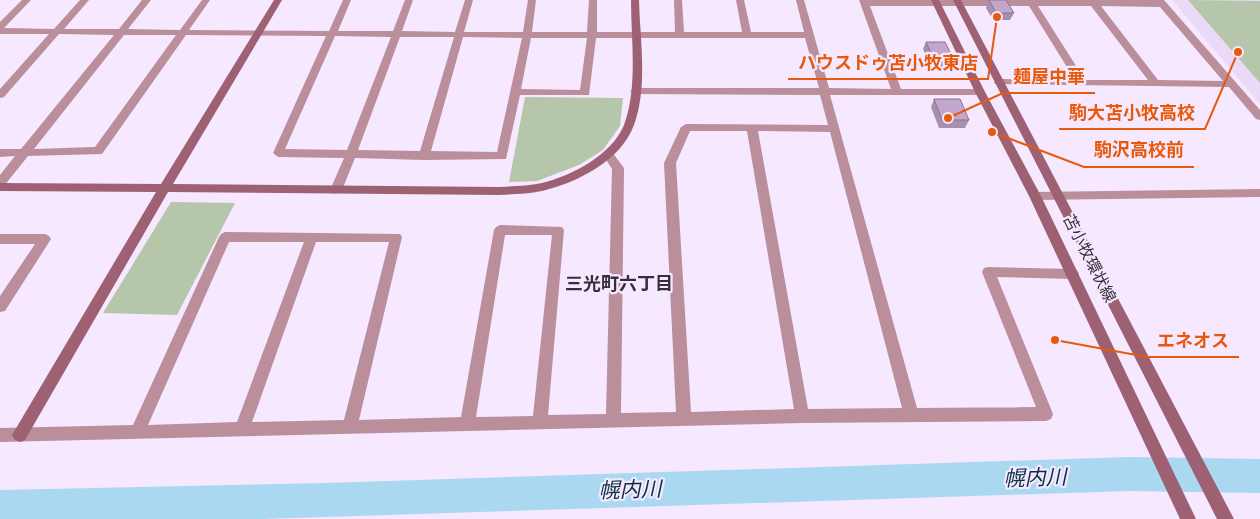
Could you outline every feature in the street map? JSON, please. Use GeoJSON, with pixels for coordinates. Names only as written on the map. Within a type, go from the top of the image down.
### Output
{"type":"FeatureCollection","features":[{"type":"Feature","properties":{"kind":"street"},"geometry":{"type":"LineString","coordinates":[[0,27],[27,0]]}},
{"type":"Feature","properties":{"kind":"street"},"geometry":{"type":"LineString","coordinates":[[0,95],[86,0]]}},
{"type":"Feature","properties":{"kind":"street"},"geometry":{"type":"LineString","coordinates":[[0,183],[147,0]]}},
{"type":"Feature","properties":{"kind":"street"},"geometry":{"type":"LineString","coordinates":[[0,153],[98,151],[206,0]]}},
{"type":"Feature","properties":{"kind":"street"},"geometry":{"type":"LineString","coordinates":[[20,435],[164,189],[278,0]]}},
{"type":"Feature","properties":{"kind":"street"},"geometry":{"type":"LineString","coordinates":[[347,0],[278,152],[351,155],[502,156],[527,35],[532,0]]}},
{"type":"Feature","properties":{"kind":"street"},"geometry":{"type":"LineString","coordinates":[[336,190],[410,0]]}},
{"type":"Feature","properties":{"kind":"street"},"geometry":{"type":"LineString","coordinates":[[424,156],[469,0]]}},
{"type":"Feature","properties":{"kind":"street"},"geometry":{"type":"LineString","coordinates":[[515,92],[586,93],[592,34],[593,0]]}},
{"type":"Feature","properties":{"kind":"street"},"geometry":{"type":"LineString","coordinates":[[0,187],[500,191],[542,187],[582,172],[608,155],[629,127],[635,91],[635,0]]}},
{"type":"Feature","properties":{"kind":"street"},"geometry":{"type":"LineString","coordinates":[[678,0],[680,35]]}},
{"type":"Feature","properties":{"kind":"street"},"geometry":{"type":"LineString","coordinates":[[740,0],[747,34]]}},
{"type":"Feature","properties":{"kind":"street"},"geometry":{"type":"LineString","coordinates":[[800,0],[911,414]]}},
{"type":"Feature","properties":{"kind":"street"},"geometry":{"type":"LineString","coordinates":[[897,91],[863,2],[1160,2],[1260,118]]}},
{"type":"Feature","properties":{"kind":"street","name":"苫小牧環状線"},"geometry":{"type":"LineString","coordinates":[[936,2],[1073,274],[1186,516]]}},
{"type":"Feature","properties":{"kind":"street","name":"苫小牧環状線"},"geometry":{"type":"LineString","coordinates":[[958,2],[1225,517]]}},
{"type":"Feature","properties":{"kind":"street"},"geometry":{"type":"LineString","coordinates":[[1031,2],[1082,83]]}},
{"type":"Feature","properties":{"kind":"street"},"geometry":{"type":"LineString","coordinates":[[1093,2],[1155,83]]}},
{"type":"Feature","properties":{"kind":"street"},"geometry":{"type":"LineString","coordinates":[[0,31],[259,34],[332,32],[527,35],[809,35]]}},
{"type":"Feature","properties":{"kind":"street"},"geometry":{"type":"LineString","coordinates":[[999,82],[1231,84]]}},
{"type":"Feature","properties":{"kind":"street"},"geometry":{"type":"LineString","coordinates":[[635,91],[980,92]]}},
{"type":"Feature","properties":{"kind":"street"},"geometry":{"type":"LineString","coordinates":[[684,419],[670,163],[686,128],[834,129]]}},
{"type":"Feature","properties":{"kind":"street"},"geometry":{"type":"LineString","coordinates":[[752,128],[802,416]]}},
{"type":"Feature","properties":{"kind":"street"},"geometry":{"type":"LineString","coordinates":[[608,155],[618,168],[613,421]]}},
{"type":"Feature","properties":{"kind":"street"},"geometry":{"type":"LineString","coordinates":[[1035,196],[1260,193]]}},
{"type":"Feature","properties":{"kind":"street"},"geometry":{"type":"LineString","coordinates":[[467,424],[500,230],[558,230],[540,423]]}},
{"type":"Feature","properties":{"kind":"street"},"geometry":{"type":"LineString","coordinates":[[138,432],[225,237],[396,237],[350,426]]}},
{"type":"Feature","properties":{"kind":"street"},"geometry":{"type":"LineString","coordinates":[[242,430],[311,238]]}},
{"type":"Feature","properties":{"kind":"street"},"geometry":{"type":"LineString","coordinates":[[0,240],[45,239],[0,307]]}},
{"type":"Feature","properties":{"kind":"street"},"geometry":{"type":"LineString","coordinates":[[0,436],[802,416],[1046,414],[988,272],[1073,274]]}},
{"type":"Feature","properties":{"kind":"shaded area"},"geometry":{"type":"Polygon","coordinates":[[[1172,0],[1260,0],[1260,104],[1172,0]]]}},
{"type":"Feature","properties":{"kind":"green space"},"geometry":{"type":"Polygon","coordinates":[[[1188,0],[1260,1],[1260,83],[1188,0]]]}},
{"type":"Feature","properties":{"kind":"green space"},"geometry":{"type":"Polygon","coordinates":[[[525,97],[623,98],[620,126],[603,150],[579,165],[537,181],[509,182],[525,97]]]}},
{"type":"Feature","properties":{"kind":"green space"},"geometry":{"type":"Polygon","coordinates":[[[171,202],[235,203],[177,315],[103,313],[171,202]]]}},
{"type":"Feature","properties":{"kind":"building"},"geometry":{"type":"Polygon","coordinates":[[[989,0],[1006,0],[1014,13],[996,13],[989,0]]]}},
{"type":"Feature","properties":{"kind":"building"},"geometry":{"type":"Polygon","coordinates":[[[926,42],[945,42],[955,62],[935,62],[926,42]]]}},
{"type":"Feature","properties":{"kind":"building"},"geometry":{"type":"Polygon","coordinates":[[[934,99],[960,99],[969,120],[942,120],[934,99]]]}},
{"type":"Feature","properties":{"kind":"waterway","name":"幌内川"},"geometry":{"type":"LineString","coordinates":[[0,508],[326,500],[1129,474],[1260,476]]}},
{"type":"Feature","properties":{"kind":"place","name":"ハウスドゥ苫小牧東店"},"geometry":{"type":"Point","coordinates":[997,17]}},
{"type":"Feature","properties":{"kind":"place","name":"駒大苫小牧高校"},"geometry":{"type":"Point","coordinates":[1238,52]}},
{"type":"Feature","properties":{"kind":"place","name":"麺屋中華"},"geometry":{"type":"Point","coordinates":[948,118]}},
{"type":"Feature","properties":{"kind":"place","name":"駒沢高校前"},"geometry":{"type":"Point","coordinates":[992,132]}},
{"type":"Feature","properties":{"kind":"place","name":"エネオス"},"geometry":{"type":"Point","coordinates":[1055,340]}},
{"type":"Feature","properties":{"kind":"district","name":"三光町六丁目"},"geometry":{"type":"Point","coordinates":[619,283]}}]}
